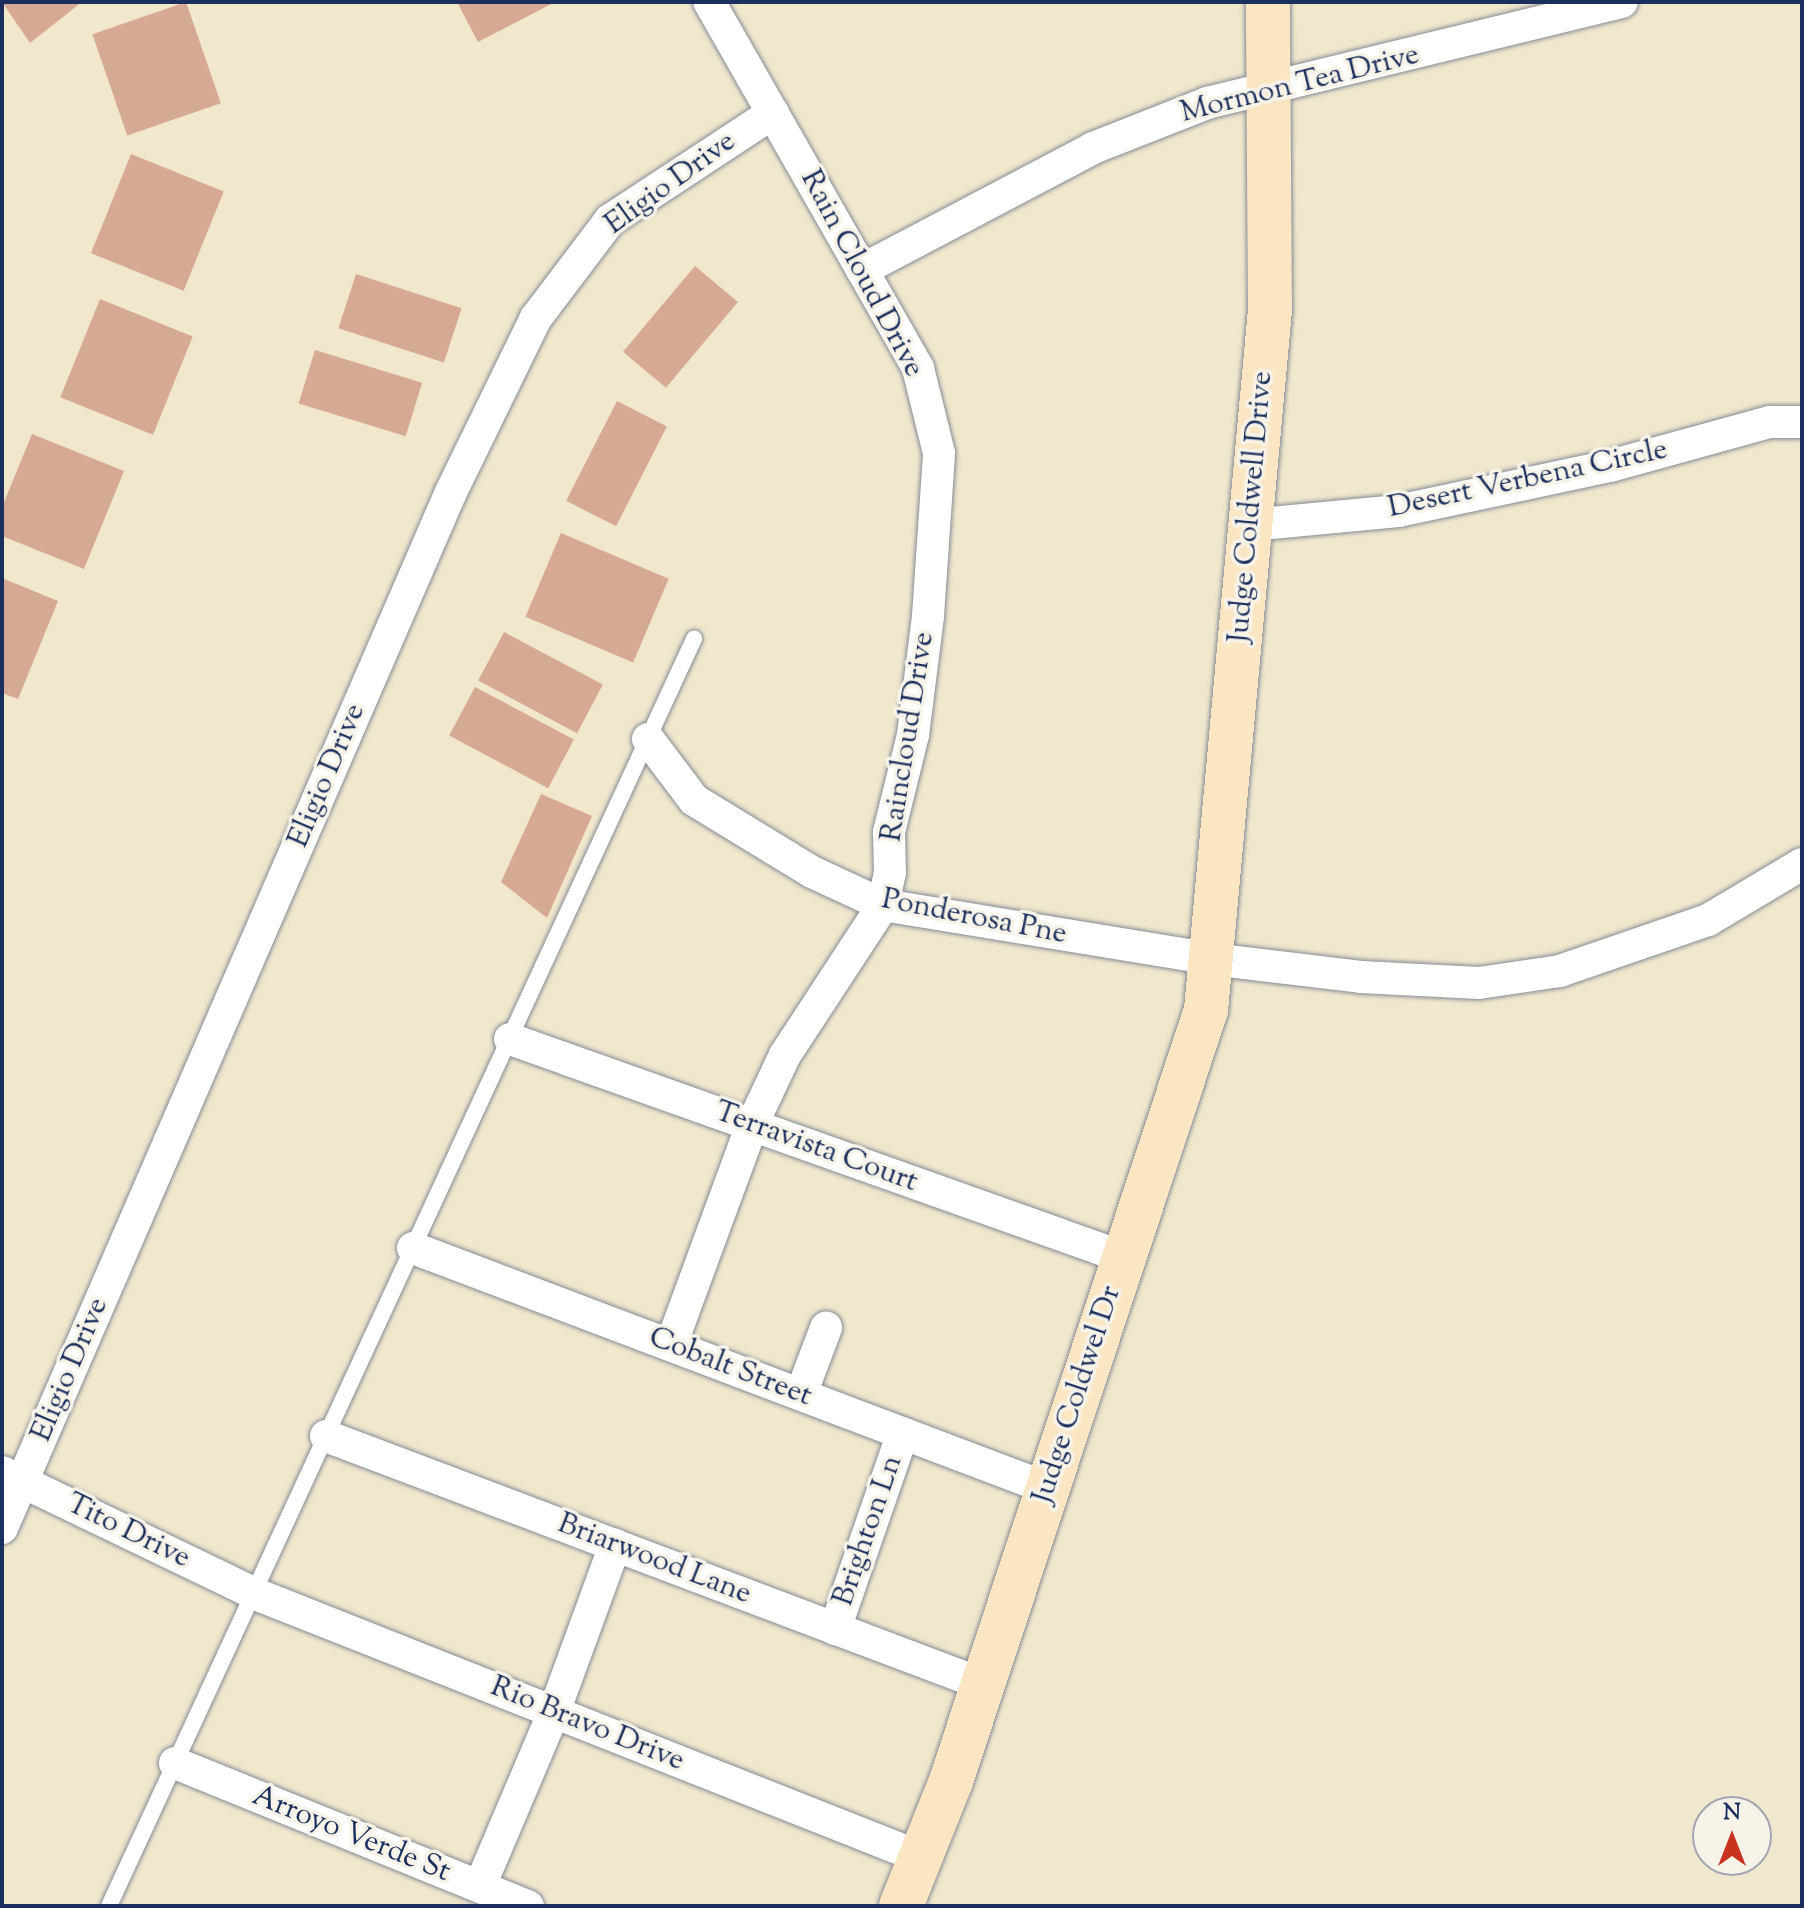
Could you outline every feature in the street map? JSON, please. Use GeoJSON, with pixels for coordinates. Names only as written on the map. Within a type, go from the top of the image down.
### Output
{"type":"FeatureCollection","features":[{"type":"Feature","properties":{"kind":"street","name":"Rain Cloud Drive"},"geometry":{"type":"LineString","coordinates":[[709,2],[918,368],[939,453],[928,616]]}},
{"type":"Feature","properties":{"kind":"street","name":"Judge Coldwell Drive"},"geometry":{"type":"LineString","coordinates":[[1206,1010],[1270,309],[1268,2]]}},
{"type":"Feature","properties":{"kind":"street","name":"Mormon Tea Drive"},"geometry":{"type":"LineString","coordinates":[[862,270],[1093,148],[1207,103],[1622,2]]}},
{"type":"Feature","properties":{"kind":"street","name":"Eligio Drive"},"geometry":{"type":"LineString","coordinates":[[2,1528],[13,1477],[451,492],[536,318],[610,220],[773,113]]}},
{"type":"Feature","properties":{"kind":"street","name":"Desert Verbena Circle"},"geometry":{"type":"LineString","coordinates":[[1250,525],[1398,511],[1610,466],[1770,422],[1802,422]]}},
{"type":"Feature","properties":{"kind":"street","name":"Raincloud Drive"},"geometry":{"type":"LineString","coordinates":[[883,905],[890,873],[889,832],[913,735],[928,616]]}},
{"type":"Feature","properties":{"kind":"street","name":"Ponderosa Pne"},"geometry":{"type":"LineString","coordinates":[[648,739],[694,800],[812,872],[883,905],[1211,959],[1361,977],[1479,983],[1560,971],[1708,920],[1802,864]]}},
{"type":"Feature","properties":{"kind":"street"},"geometry":{"type":"LineString","coordinates":[[671,1345],[752,1125],[785,1055],[883,905]]}},
{"type":"Feature","properties":{"kind":"street","name":"Judge Coldwel Dr"},"geometry":{"type":"LineString","coordinates":[[901,1906],[951,1781],[1206,1010]]}},
{"type":"Feature","properties":{"kind":"street","name":"Terravista Court"},"geometry":{"type":"LineString","coordinates":[[510,1039],[1123,1257]]}},
{"type":"Feature","properties":{"kind":"street","name":"Cobalt Street"},"geometry":{"type":"LineString","coordinates":[[413,1248],[1047,1488]]}},
{"type":"Feature","properties":{"kind":"street"},"geometry":{"type":"LineString","coordinates":[[801,1394],[826,1328]]}},
{"type":"Feature","properties":{"kind":"street","name":"Brighton Ln"},"geometry":{"type":"LineString","coordinates":[[835,1629],[903,1433]]}},
{"type":"Feature","properties":{"kind":"street","name":"Briarwood Lane"},"geometry":{"type":"LineString","coordinates":[[326,1436],[982,1684]]}},
{"type":"Feature","properties":{"kind":"street","name":"Tito Drive"},"geometry":{"type":"LineString","coordinates":[[13,1477],[253,1593]]}},
{"type":"Feature","properties":{"kind":"street"},"geometry":{"type":"LineString","coordinates":[[480,1886],[554,1712],[615,1545]]}},
{"type":"Feature","properties":{"kind":"street","name":"Rio Bravo Drive"},"geometry":{"type":"LineString","coordinates":[[253,1593],[920,1857]]}},
{"type":"Feature","properties":{"kind":"street","name":"Arroyo Verde St"},"geometry":{"type":"LineString","coordinates":[[175,1763],[528,1906]]}},
{"type":"Feature","properties":{"kind":"lane"},"geometry":{"type":"LineString","coordinates":[[109,1906],[694,639]]}},
{"type":"Feature","properties":{"kind":"building"},"geometry":{"type":"Polygon","coordinates":[[[2,2],[82,2],[30,43],[2,2]]]}},
{"type":"Feature","properties":{"kind":"building"},"geometry":{"type":"Polygon","coordinates":[[[186,2],[221,103],[127,135],[92,34],[186,2]]]}},
{"type":"Feature","properties":{"kind":"building"},"geometry":{"type":"Polygon","coordinates":[[[457,2],[555,2],[478,42],[457,2]]]}},
{"type":"Feature","properties":{"kind":"building"},"geometry":{"type":"Polygon","coordinates":[[[131,154],[224,191],[184,291],[91,253],[131,154]]]}},
{"type":"Feature","properties":{"kind":"building"},"geometry":{"type":"Polygon","coordinates":[[[695,266],[738,302],[666,388],[623,352],[695,266]]]}},
{"type":"Feature","properties":{"kind":"building"},"geometry":{"type":"Polygon","coordinates":[[[356,274],[462,308],[444,363],[338,328],[356,274]]]}},
{"type":"Feature","properties":{"kind":"building"},"geometry":{"type":"Polygon","coordinates":[[[100,299],[193,336],[153,435],[60,397],[100,299]]]}},
{"type":"Feature","properties":{"kind":"building"},"geometry":{"type":"Polygon","coordinates":[[[315,350],[422,383],[406,436],[299,404],[315,350]]]}},
{"type":"Feature","properties":{"kind":"building"},"geometry":{"type":"Polygon","coordinates":[[[617,401],[667,426],[616,526],[566,501],[617,401]]]}},
{"type":"Feature","properties":{"kind":"building"},"geometry":{"type":"Polygon","coordinates":[[[32,434],[124,471],[84,569],[2,536],[2,507],[32,434]]]}},
{"type":"Feature","properties":{"kind":"building"},"geometry":{"type":"Polygon","coordinates":[[[561,533],[669,579],[633,662],[525,617],[561,533]]]}},
{"type":"Feature","properties":{"kind":"building"},"geometry":{"type":"Polygon","coordinates":[[[2,578],[58,601],[18,699],[2,693],[2,578]]]}},
{"type":"Feature","properties":{"kind":"building"},"geometry":{"type":"Polygon","coordinates":[[[504,632],[603,685],[577,733],[478,681],[504,632]]]}},
{"type":"Feature","properties":{"kind":"building"},"geometry":{"type":"Polygon","coordinates":[[[475,687],[574,740],[548,788],[449,736],[475,687]]]}},
{"type":"Feature","properties":{"kind":"building"},"geometry":{"type":"Polygon","coordinates":[[[541,794],[592,816],[547,918],[501,882],[541,794]]]}}]}
